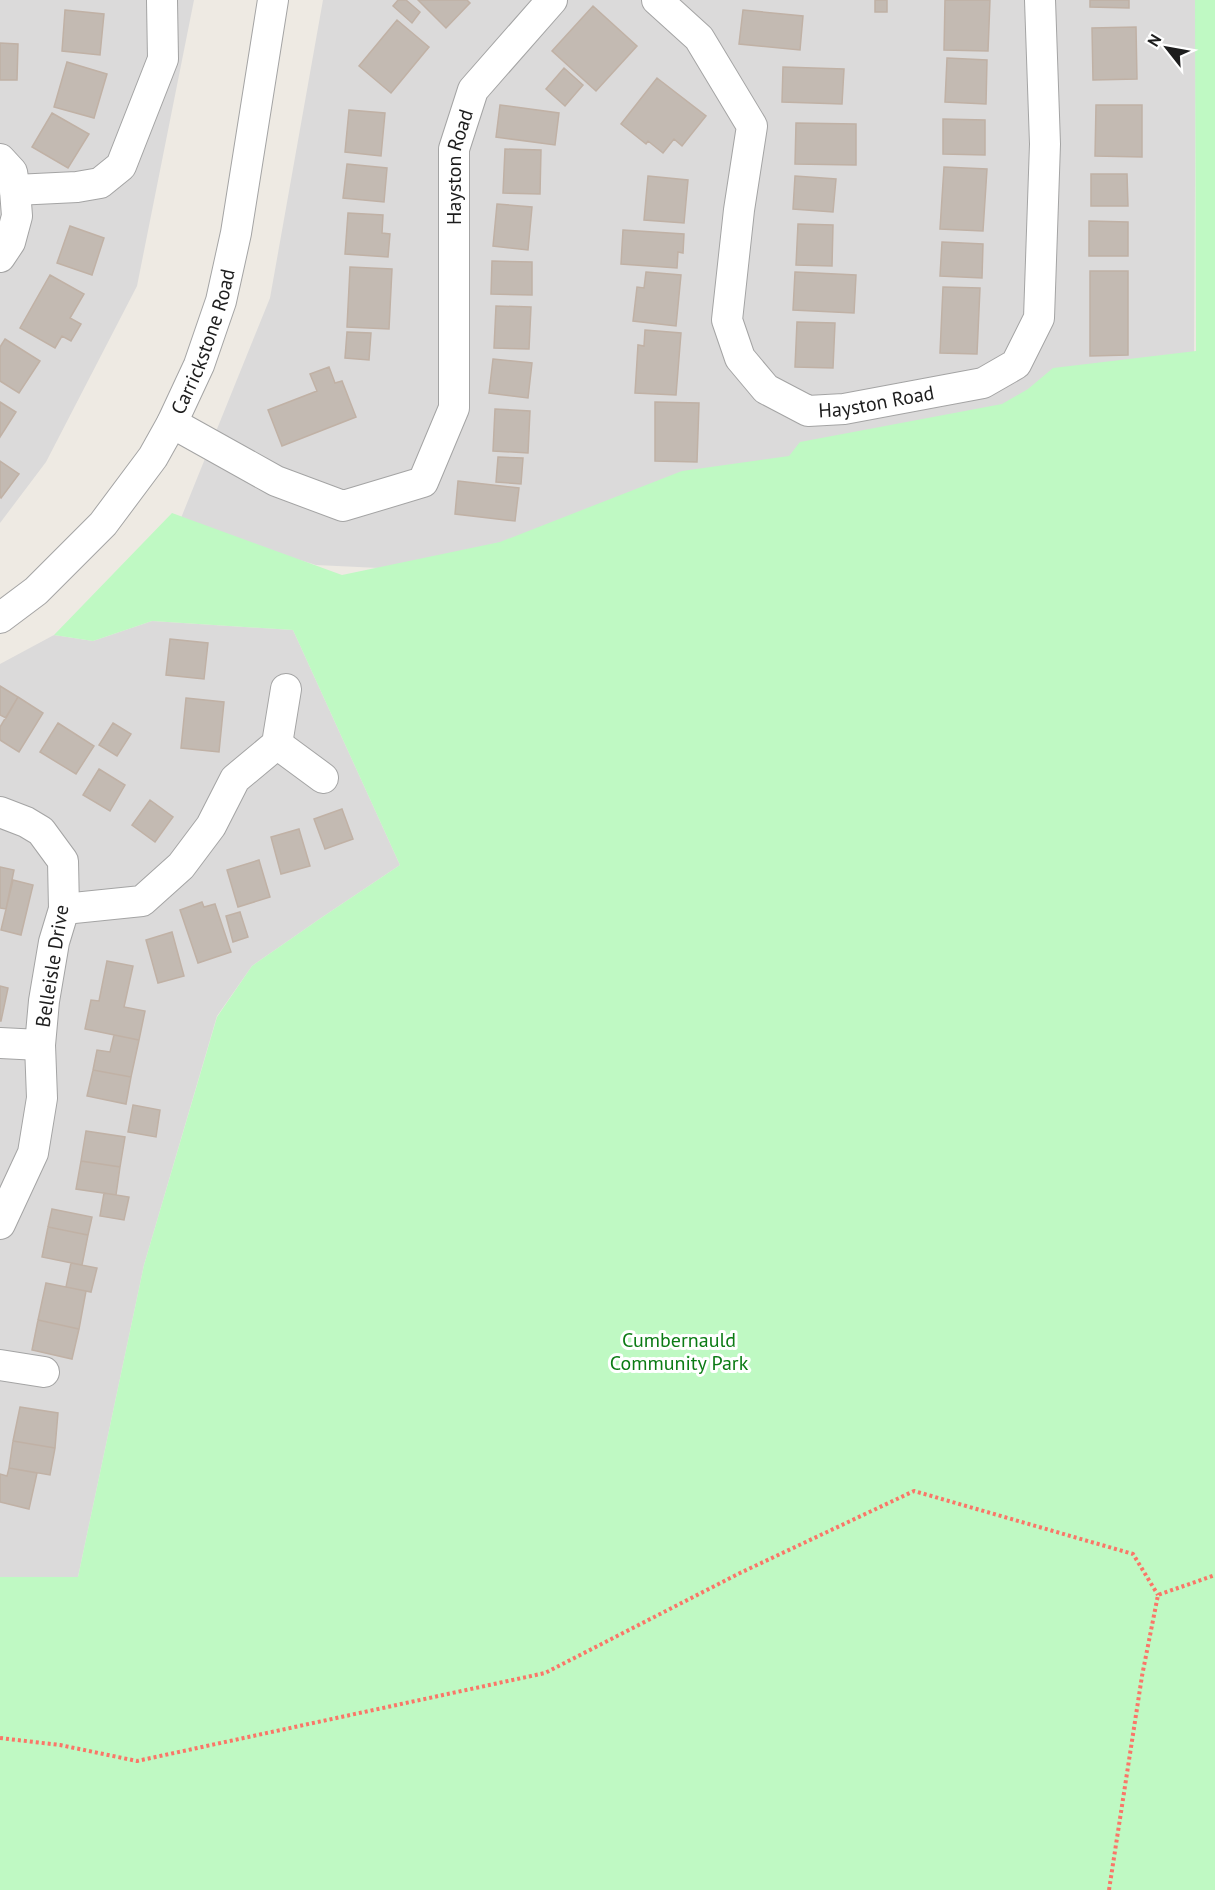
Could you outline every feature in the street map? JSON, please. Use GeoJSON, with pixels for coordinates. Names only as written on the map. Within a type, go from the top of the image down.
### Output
{"type":"FeatureCollection","features":[{"type":"Feature","properties":{"kind":"street","name":"Carrickstone Road"},"geometry":{"type":"LineString","coordinates":[[0,618],[36,591],[103,524],[153,457],[199,365],[221,301],[236,233],[273,0]]}},
{"type":"Feature","properties":{"kind":"street","name":"Hayston Road"},"geometry":{"type":"LineString","coordinates":[[172,423],[276,481],[343,507],[423,482],[454,408],[454,149],[473,90],[552,0]]}},
{"type":"Feature","properties":{"kind":"street","name":"Hayston Road"},"geometry":{"type":"LineString","coordinates":[[657,0],[699,38],[752,126],[739,210],[727,320],[740,358],[766,389],[808,411],[844,410],[983,383],[1016,364],[1040,318],[1045,144],[1040,0]]}},
{"type":"Feature","properties":{"kind":"street"},"geometry":{"type":"LineString","coordinates":[[15,190],[77,187],[100,183],[121,166],[163,59],[162,1]]}},
{"type":"Feature","properties":{"kind":"street"},"geometry":{"type":"LineString","coordinates":[[0,159],[12,172],[17,216],[10,242],[0,257]]}},
{"type":"Feature","properties":{"kind":"street"},"geometry":{"type":"LineString","coordinates":[[63,909],[142,901],[181,866],[211,826],[235,779],[277,744],[286,689]]}},
{"type":"Feature","properties":{"kind":"street"},"geometry":{"type":"LineString","coordinates":[[277,744],[323,777]]}},
{"type":"Feature","properties":{"kind":"street","name":"Belleisle Drive"},"geometry":{"type":"LineString","coordinates":[[0,812],[26,822],[41,831],[63,861],[63,909],[54,942],[46,989],[40,1045],[42,1098],[33,1153],[0,1224]]}},
{"type":"Feature","properties":{"kind":"street","name":"Belleisle Drive"},"geometry":{"type":"LineString","coordinates":[[0,1043],[40,1045]]}},
{"type":"Feature","properties":{"kind":"street"},"geometry":{"type":"LineString","coordinates":[[0,1365],[44,1372]]}},
{"type":"Feature","properties":{"kind":"path"},"geometry":{"type":"LineString","coordinates":[[0,1738],[60,1745],[137,1761],[545,1673],[740,1573],[914,1491],[1134,1554],[1158,1595],[1142,1676],[1109,1890]]}},
{"type":"Feature","properties":{"kind":"path"},"geometry":{"type":"LineString","coordinates":[[1158,1595],[1215,1575]]}},
{"type":"Feature","properties":{"kind":"shaded area"},"geometry":{"type":"Polygon","coordinates":[[[0,0],[194,0],[137,286],[46,462],[0,523],[0,0]]]}},
{"type":"Feature","properties":{"kind":"shaded area"},"geometry":{"type":"Polygon","coordinates":[[[323,0],[1196,0],[1194,367],[566,577],[316,565],[179,523],[270,298],[323,0]]]}},
{"type":"Feature","properties":{"kind":"shaded area"},"geometry":{"type":"Polygon","coordinates":[[[152,621],[293,630],[400,865],[252,966],[217,1016],[144,1265],[78,1577],[0,1577],[0,664],[54,635],[93,641],[152,621]]]}},
{"type":"Feature","properties":{"kind":"green space","name":"Cumbernauld Community Park"},"geometry":{"type":"Polygon","coordinates":[[[1195,0],[1215,0],[1215,1890],[0,1890],[0,1577],[78,1577],[144,1265],[217,1017],[252,966],[400,865],[293,630],[152,621],[93,641],[54,635],[172,513],[342,575],[500,542],[682,471],[789,456],[800,442],[1002,404],[1028,389],[1053,368],[1196,351],[1195,0]]]}},
{"type":"Feature","properties":{"kind":"building"},"geometry":{"type":"Polygon","coordinates":[[[398,0],[406,0],[420,12],[412,23],[393,6],[398,0]]]}},
{"type":"Feature","properties":{"kind":"building"},"geometry":{"type":"Polygon","coordinates":[[[418,0],[467,0],[470,3],[446,28],[418,0]]]}},
{"type":"Feature","properties":{"kind":"building"},"geometry":{"type":"Polygon","coordinates":[[[875,0],[887,0],[887,12],[875,12],[875,0]]]}},
{"type":"Feature","properties":{"kind":"building"},"geometry":{"type":"Polygon","coordinates":[[[945,0],[990,0],[988,51],[944,50],[945,0]]]}},
{"type":"Feature","properties":{"kind":"building"},"geometry":{"type":"Polygon","coordinates":[[[1090,0],[1129,0],[1129,8],[1090,7],[1090,0]]]}},
{"type":"Feature","properties":{"kind":"building"},"geometry":{"type":"Polygon","coordinates":[[[593,6],[637,46],[596,91],[552,51],[593,6]]]}},
{"type":"Feature","properties":{"kind":"building"},"geometry":{"type":"Polygon","coordinates":[[[65,10],[104,14],[100,55],[62,51],[65,10]]]}},
{"type":"Feature","properties":{"kind":"building"},"geometry":{"type":"Polygon","coordinates":[[[743,10],[803,16],[800,50],[739,44],[743,10]]]}},
{"type":"Feature","properties":{"kind":"building"},"geometry":{"type":"Polygon","coordinates":[[[397,20],[429,47],[391,93],[359,66],[397,20]]]}},
{"type":"Feature","properties":{"kind":"building"},"geometry":{"type":"Polygon","coordinates":[[[1136,27],[1137,79],[1093,80],[1092,28],[1136,27]]]}},
{"type":"Feature","properties":{"kind":"building"},"geometry":{"type":"Polygon","coordinates":[[[0,43],[18,44],[17,80],[0,80],[0,43]]]}},
{"type":"Feature","properties":{"kind":"building"},"geometry":{"type":"Polygon","coordinates":[[[947,58],[987,60],[986,104],[945,102],[947,58]]]}},
{"type":"Feature","properties":{"kind":"building"},"geometry":{"type":"Polygon","coordinates":[[[67,62],[107,74],[94,118],[54,107],[67,62]]]}},
{"type":"Feature","properties":{"kind":"building"},"geometry":{"type":"Polygon","coordinates":[[[783,67],[844,69],[842,104],[782,102],[783,67]]]}},
{"type":"Feature","properties":{"kind":"building"},"geometry":{"type":"Polygon","coordinates":[[[564,68],[583,85],[565,106],[546,89],[564,68]]]}},
{"type":"Feature","properties":{"kind":"building"},"geometry":{"type":"Polygon","coordinates":[[[657,78],[706,116],[682,146],[674,139],[663,153],[648,141],[646,144],[621,124],[657,78]]]}},
{"type":"Feature","properties":{"kind":"building"},"geometry":{"type":"Polygon","coordinates":[[[500,105],[559,113],[555,145],[496,137],[500,105]]]}},
{"type":"Feature","properties":{"kind":"building"},"geometry":{"type":"Polygon","coordinates":[[[1096,105],[1142,105],[1142,157],[1095,156],[1096,105]]]}},
{"type":"Feature","properties":{"kind":"building"},"geometry":{"type":"Polygon","coordinates":[[[349,110],[385,113],[381,156],[345,152],[349,110]]]}},
{"type":"Feature","properties":{"kind":"building"},"geometry":{"type":"Polygon","coordinates":[[[52,113],[89,134],[68,168],[32,147],[52,113]]]}},
{"type":"Feature","properties":{"kind":"building"},"geometry":{"type":"Polygon","coordinates":[[[943,119],[985,120],[985,155],[943,154],[943,119]]]}},
{"type":"Feature","properties":{"kind":"building"},"geometry":{"type":"Polygon","coordinates":[[[796,123],[856,124],[856,165],[795,164],[796,123]]]}},
{"type":"Feature","properties":{"kind":"building"},"geometry":{"type":"Polygon","coordinates":[[[505,149],[541,150],[540,194],[503,193],[505,149]]]}},
{"type":"Feature","properties":{"kind":"building"},"geometry":{"type":"Polygon","coordinates":[[[347,164],[387,168],[384,202],[343,198],[347,164]]]}},
{"type":"Feature","properties":{"kind":"building"},"geometry":{"type":"Polygon","coordinates":[[[944,167],[987,169],[983,231],[940,229],[944,167]]]}},
{"type":"Feature","properties":{"kind":"building"},"geometry":{"type":"Polygon","coordinates":[[[1091,174],[1127,174],[1128,206],[1091,206],[1091,174]]]}},
{"type":"Feature","properties":{"kind":"building"},"geometry":{"type":"Polygon","coordinates":[[[648,176],[688,180],[684,223],[644,220],[648,176]]]}},
{"type":"Feature","properties":{"kind":"building"},"geometry":{"type":"Polygon","coordinates":[[[795,176],[836,179],[833,212],[793,209],[795,176]]]}},
{"type":"Feature","properties":{"kind":"building"},"geometry":{"type":"Polygon","coordinates":[[[497,204],[532,207],[528,250],[493,246],[497,204]]]}},
{"type":"Feature","properties":{"kind":"building"},"geometry":{"type":"Polygon","coordinates":[[[348,213],[383,215],[382,233],[390,234],[388,257],[345,254],[348,213]]]}},
{"type":"Feature","properties":{"kind":"building"},"geometry":{"type":"Polygon","coordinates":[[[1089,221],[1128,222],[1128,256],[1089,256],[1089,221]]]}},
{"type":"Feature","properties":{"kind":"building"},"geometry":{"type":"Polygon","coordinates":[[[798,224],[833,225],[832,266],[796,265],[798,224]]]}},
{"type":"Feature","properties":{"kind":"building"},"geometry":{"type":"Polygon","coordinates":[[[70,226],[104,238],[92,275],[57,263],[70,226]]]}},
{"type":"Feature","properties":{"kind":"building"},"geometry":{"type":"Polygon","coordinates":[[[623,230],[684,234],[683,253],[678,252],[677,268],[621,264],[623,230]]]}},
{"type":"Feature","properties":{"kind":"building"},"geometry":{"type":"Polygon","coordinates":[[[942,242],[983,244],[982,278],[940,276],[942,242]]]}},
{"type":"Feature","properties":{"kind":"building"},"geometry":{"type":"Polygon","coordinates":[[[492,261],[532,262],[532,295],[491,294],[492,261]]]}},
{"type":"Feature","properties":{"kind":"building"},"geometry":{"type":"Polygon","coordinates":[[[350,267],[392,269],[389,329],[347,327],[350,267]]]}},
{"type":"Feature","properties":{"kind":"building"},"geometry":{"type":"Polygon","coordinates":[[[1090,271],[1128,271],[1128,355],[1090,356],[1090,271]]]}},
{"type":"Feature","properties":{"kind":"building"},"geometry":{"type":"Polygon","coordinates":[[[646,272],[681,275],[676,326],[633,321],[637,287],[644,288],[646,272]]]}},
{"type":"Feature","properties":{"kind":"building"},"geometry":{"type":"Polygon","coordinates":[[[795,272],[856,275],[854,313],[793,310],[795,272]]]}},
{"type":"Feature","properties":{"kind":"building"},"geometry":{"type":"Polygon","coordinates":[[[50,275],[84,294],[70,318],[81,324],[71,341],[62,336],[55,348],[20,328],[50,275]]]}},
{"type":"Feature","properties":{"kind":"building"},"geometry":{"type":"Polygon","coordinates":[[[943,287],[980,288],[977,354],[940,353],[943,287]]]}},
{"type":"Feature","properties":{"kind":"building"},"geometry":{"type":"Polygon","coordinates":[[[496,306],[531,307],[529,349],[494,348],[496,306]]]}},
{"type":"Feature","properties":{"kind":"building"},"geometry":{"type":"Polygon","coordinates":[[[797,322],[835,323],[833,368],[795,367],[797,322]]]}},
{"type":"Feature","properties":{"kind":"building"},"geometry":{"type":"Polygon","coordinates":[[[645,330],[681,333],[676,395],[635,393],[638,345],[644,346],[645,330]]]}},
{"type":"Feature","properties":{"kind":"building"},"geometry":{"type":"Polygon","coordinates":[[[347,332],[371,333],[369,360],[345,358],[347,332]]]}},
{"type":"Feature","properties":{"kind":"building"},"geometry":{"type":"Polygon","coordinates":[[[5,339],[40,361],[19,393],[0,381],[0,347],[5,339]]]}},
{"type":"Feature","properties":{"kind":"building"},"geometry":{"type":"Polygon","coordinates":[[[493,359],[532,363],[528,398],[489,393],[493,359]]]}},
{"type":"Feature","properties":{"kind":"building"},"geometry":{"type":"Polygon","coordinates":[[[329,367],[335,383],[342,381],[356,417],[282,446],[268,410],[317,391],[310,374],[329,367]]]}},
{"type":"Feature","properties":{"kind":"building"},"geometry":{"type":"Polygon","coordinates":[[[0,402],[16,412],[0,437],[0,402]]]}},
{"type":"Feature","properties":{"kind":"building"},"geometry":{"type":"Polygon","coordinates":[[[655,402],[699,403],[697,462],[655,461],[655,402]]]}},
{"type":"Feature","properties":{"kind":"building"},"geometry":{"type":"Polygon","coordinates":[[[495,409],[530,411],[528,453],[493,451],[495,409]]]}},
{"type":"Feature","properties":{"kind":"building"},"geometry":{"type":"Polygon","coordinates":[[[498,457],[523,458],[521,484],[496,482],[498,457]]]}},
{"type":"Feature","properties":{"kind":"building"},"geometry":{"type":"Polygon","coordinates":[[[0,461],[19,474],[1,498],[0,497],[0,461]]]}},
{"type":"Feature","properties":{"kind":"building"},"geometry":{"type":"Polygon","coordinates":[[[458,481],[519,488],[515,521],[455,514],[458,481]]]}},
{"type":"Feature","properties":{"kind":"building"},"geometry":{"type":"Polygon","coordinates":[[[170,639],[208,643],[204,679],[166,675],[170,639]]]}},
{"type":"Feature","properties":{"kind":"building"},"geometry":{"type":"Polygon","coordinates":[[[0,686],[18,697],[6,718],[0,715],[0,686]]]}},
{"type":"Feature","properties":{"kind":"building"},"geometry":{"type":"Polygon","coordinates":[[[18,697],[43,713],[19,752],[0,740],[0,727],[18,697]]]}},
{"type":"Feature","properties":{"kind":"building"},"geometry":{"type":"Polygon","coordinates":[[[186,698],[224,702],[219,752],[181,748],[186,698]]]}},
{"type":"Feature","properties":{"kind":"building"},"geometry":{"type":"Polygon","coordinates":[[[58,723],[94,746],[76,774],[40,752],[58,723]]]}},
{"type":"Feature","properties":{"kind":"building"},"geometry":{"type":"Polygon","coordinates":[[[113,723],[131,734],[117,756],[99,745],[113,723]]]}},
{"type":"Feature","properties":{"kind":"building"},"geometry":{"type":"Polygon","coordinates":[[[99,769],[125,785],[110,811],[83,795],[99,769]]]}},
{"type":"Feature","properties":{"kind":"building"},"geometry":{"type":"Polygon","coordinates":[[[150,800],[173,817],[155,842],[132,825],[150,800]]]}},
{"type":"Feature","properties":{"kind":"building"},"geometry":{"type":"Polygon","coordinates":[[[342,809],[353,839],[325,849],[314,819],[342,809]]]}},
{"type":"Feature","properties":{"kind":"building"},"geometry":{"type":"Polygon","coordinates":[[[299,829],[310,866],[281,874],[271,837],[299,829]]]}},
{"type":"Feature","properties":{"kind":"building"},"geometry":{"type":"Polygon","coordinates":[[[259,860],[270,897],[238,907],[227,870],[259,860]]]}},
{"type":"Feature","properties":{"kind":"building"},"geometry":{"type":"Polygon","coordinates":[[[0,867],[14,870],[6,909],[0,908],[0,867]]]}},
{"type":"Feature","properties":{"kind":"building"},"geometry":{"type":"Polygon","coordinates":[[[13,880],[33,885],[21,935],[1,930],[13,880]]]}},
{"type":"Feature","properties":{"kind":"building"},"geometry":{"type":"Polygon","coordinates":[[[202,902],[204,907],[215,904],[231,952],[198,963],[180,910],[202,902]]]}},
{"type":"Feature","properties":{"kind":"building"},"geometry":{"type":"Polygon","coordinates":[[[240,912],[248,937],[233,942],[226,916],[240,912]]]}},
{"type":"Feature","properties":{"kind":"building"},"geometry":{"type":"Polygon","coordinates":[[[172,932],[184,976],[158,983],[146,940],[172,932]]]}},
{"type":"Feature","properties":{"kind":"building"},"geometry":{"type":"Polygon","coordinates":[[[107,961],[133,966],[124,1007],[145,1011],[139,1040],[85,1029],[91,1000],[99,1001],[107,961]]]}},
{"type":"Feature","properties":{"kind":"building"},"geometry":{"type":"Polygon","coordinates":[[[0,986],[8,988],[1,1021],[0,1021],[0,986]]]}},
{"type":"Feature","properties":{"kind":"building"},"geometry":{"type":"Polygon","coordinates":[[[114,1035],[139,1040],[131,1077],[93,1070],[97,1050],[110,1052],[114,1035]]]}},
{"type":"Feature","properties":{"kind":"building"},"geometry":{"type":"Polygon","coordinates":[[[93,1070],[131,1077],[126,1104],[87,1096],[93,1070]]]}},
{"type":"Feature","properties":{"kind":"building"},"geometry":{"type":"Polygon","coordinates":[[[133,1105],[160,1110],[156,1137],[128,1132],[133,1105]]]}},
{"type":"Feature","properties":{"kind":"building"},"geometry":{"type":"Polygon","coordinates":[[[86,1131],[125,1137],[120,1167],[81,1161],[86,1131]]]}},
{"type":"Feature","properties":{"kind":"building"},"geometry":{"type":"Polygon","coordinates":[[[81,1161],[120,1167],[116,1195],[76,1189],[81,1161]]]}},
{"type":"Feature","properties":{"kind":"building"},"geometry":{"type":"Polygon","coordinates":[[[104,1193],[129,1197],[124,1220],[100,1216],[104,1193]]]}},
{"type":"Feature","properties":{"kind":"building"},"geometry":{"type":"Polygon","coordinates":[[[52,1209],[92,1217],[88,1235],[48,1227],[52,1209]]]}},
{"type":"Feature","properties":{"kind":"building"},"geometry":{"type":"Polygon","coordinates":[[[48,1227],[88,1235],[82,1265],[42,1257],[48,1227]]]}},
{"type":"Feature","properties":{"kind":"building"},"geometry":{"type":"Polygon","coordinates":[[[71,1263],[97,1268],[91,1292],[66,1287],[71,1263]]]}},
{"type":"Feature","properties":{"kind":"building"},"geometry":{"type":"Polygon","coordinates":[[[46,1283],[86,1291],[79,1329],[38,1320],[46,1283]]]}},
{"type":"Feature","properties":{"kind":"building"},"geometry":{"type":"Polygon","coordinates":[[[38,1320],[79,1329],[72,1359],[32,1350],[38,1320]]]}},
{"type":"Feature","properties":{"kind":"building"},"geometry":{"type":"Polygon","coordinates":[[[20,1407],[58,1413],[55,1448],[13,1441],[20,1407]]]}},
{"type":"Feature","properties":{"kind":"building"},"geometry":{"type":"Polygon","coordinates":[[[13,1441],[55,1448],[50,1475],[9,1468],[13,1441]]]}},
{"type":"Feature","properties":{"kind":"building"},"geometry":{"type":"Polygon","coordinates":[[[9,1468],[37,1473],[29,1509],[0,1502],[0,1474],[7,1476],[9,1468]]]}}]}
